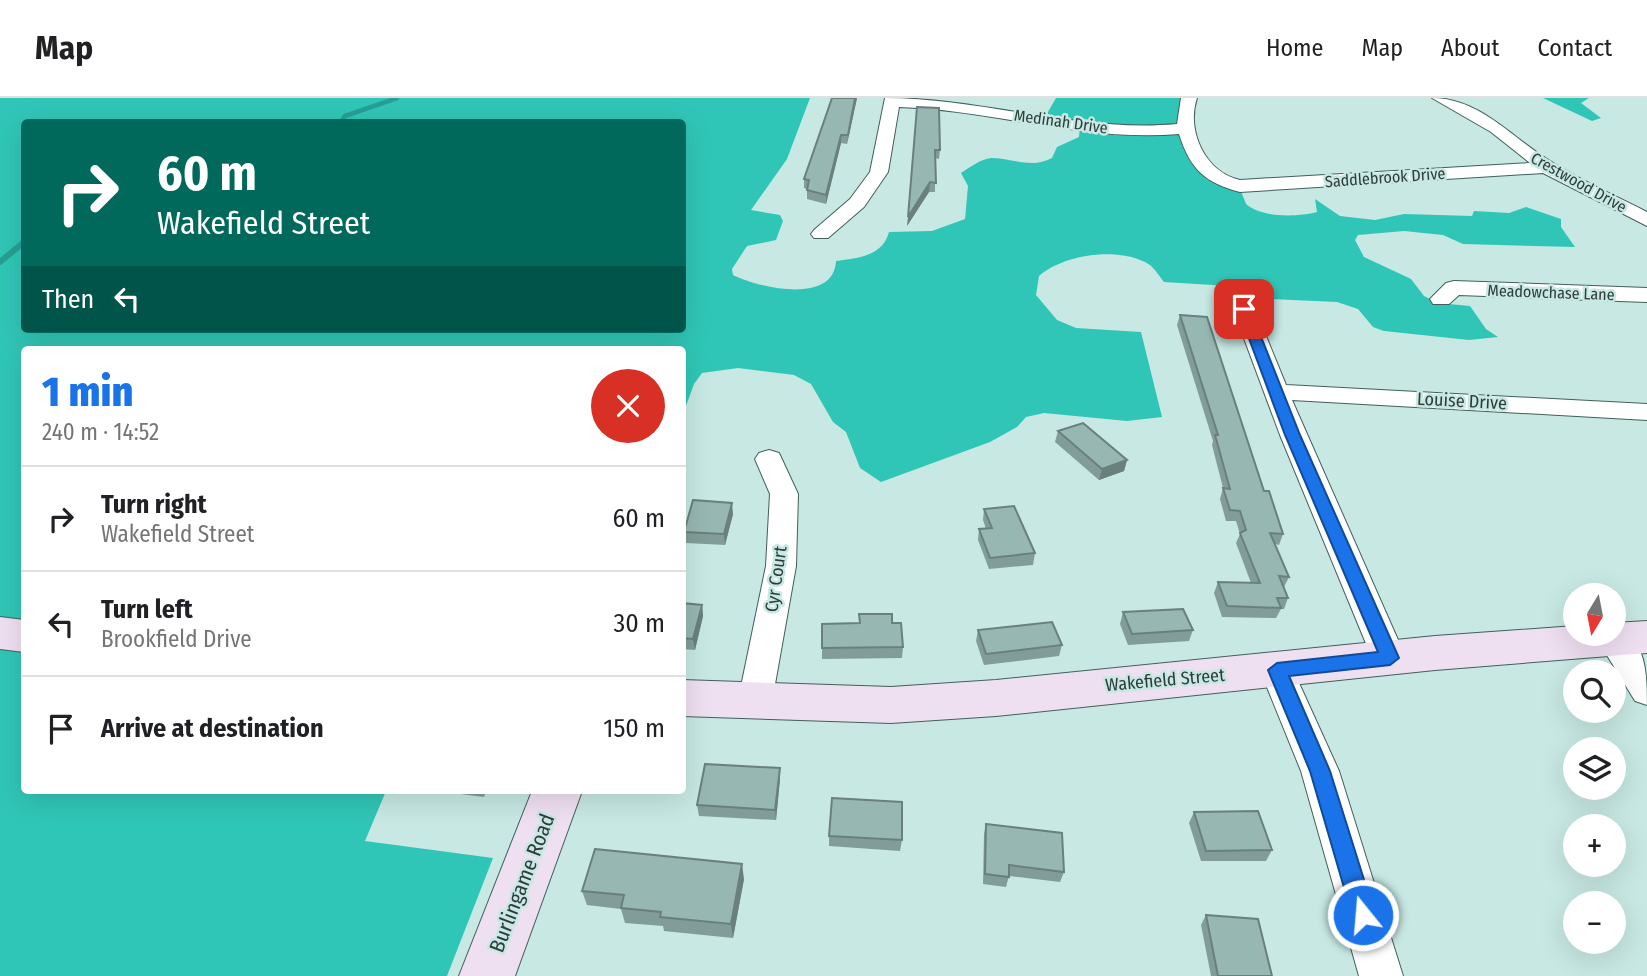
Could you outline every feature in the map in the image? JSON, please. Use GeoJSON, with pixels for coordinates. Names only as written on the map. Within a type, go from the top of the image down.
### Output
{"type":"FeatureCollection","features":[{"type":"Feature","properties":{"kind":"street"},"geometry":{"type":"LineString","coordinates":[[1187,128],[1184,113],[1189,98]]}},
{"type":"Feature","properties":{"kind":"street","name":"Crestwood Drive"},"geometry":{"type":"LineString","coordinates":[[1440,98],[1497,128],[1546,167],[1647,220]]}},
{"type":"Feature","properties":{"kind":"street"},"geometry":{"type":"LineString","coordinates":[[821,234],[857,203],[879,172],[893,100]]}},
{"type":"Feature","properties":{"kind":"street","name":"Medinah Drive"},"geometry":{"type":"LineString","coordinates":[[893,100],[964,106],[1041,121],[1109,128],[1169,131],[1187,128]]}},
{"type":"Feature","properties":{"kind":"street","name":"Saddlebrook Drive"},"geometry":{"type":"LineString","coordinates":[[1187,128],[1199,160],[1215,177],[1240,186],[1546,167]]}},
{"type":"Feature","properties":{"kind":"street","name":"Meadowchase Lane"},"geometry":{"type":"LineString","coordinates":[[1448,294],[1647,295]]}},
{"type":"Feature","properties":{"kind":"street"},"geometry":{"type":"LineString","coordinates":[[1244,309],[1276,392],[1390,658]]}},
{"type":"Feature","properties":{"kind":"street","name":"Louise Drive"},"geometry":{"type":"LineString","coordinates":[[1276,392],[1647,412]]}},
{"type":"Feature","properties":{"kind":"street","name":"Cyr Court"},"geometry":{"type":"LineString","coordinates":[[755,701],[781,566],[784,494],[769,459]]}},
{"type":"Feature","properties":{"kind":"street"},"geometry":{"type":"LineString","coordinates":[[0,633],[21,636]]}},
{"type":"Feature","properties":{"kind":"street"},"geometry":{"type":"LineString","coordinates":[[1631,638],[1647,691]]}},
{"type":"Feature","properties":{"kind":"street","name":"Wakefield Street"},"geometry":{"type":"LineString","coordinates":[[686,698],[891,705],[1631,638]]}},
{"type":"Feature","properties":{"kind":"street"},"geometry":{"type":"LineString","coordinates":[[1277,670],[1320,771],[1381,976]]}},
{"type":"Feature","properties":{"kind":"street","name":"Burlingame Road"},"geometry":{"type":"LineString","coordinates":[[487,976],[556,794]]}},
{"type":"Feature","properties":{"kind":"green space"},"geometry":{"type":"Polygon","coordinates":[[[0,98],[810,98],[787,159],[751,210],[780,215],[783,221],[776,240],[747,246],[732,269],[733,275],[776,288],[809,288],[823,284],[832,275],[836,261],[861,257],[875,251],[886,240],[889,232],[932,231],[965,219],[968,186],[961,173],[991,158],[1029,163],[1044,161],[1052,158],[1057,147],[1079,137],[1080,125],[1045,117],[1056,98],[1183,98],[1201,164],[1239,186],[1246,204],[1261,212],[1300,215],[1317,212],[1315,199],[1340,216],[1375,220],[1404,214],[1472,216],[1474,211],[1509,213],[1526,207],[1561,219],[1561,227],[1575,247],[1463,244],[1443,235],[1404,231],[1358,235],[1355,240],[1364,257],[1411,279],[1424,296],[1438,303],[1470,306],[1486,329],[1498,337],[1469,340],[1384,331],[1373,327],[1358,309],[1337,302],[1249,298],[1229,286],[1164,282],[1150,265],[1124,256],[1093,255],[1063,262],[1039,276],[1036,295],[1057,320],[1076,328],[1141,332],[1162,417],[1127,421],[1044,413],[1026,417],[1017,427],[990,442],[881,482],[860,468],[846,432],[833,422],[811,384],[794,375],[738,368],[702,373],[694,384],[686,406],[686,346],[21,346],[21,794],[385,794],[365,841],[493,858],[447,976],[0,976],[0,98]]]}},
{"type":"Feature","properties":{"kind":"green space"},"geometry":{"type":"Polygon","coordinates":[[[1543,98],[1589,98],[1581,103],[1601,118],[1592,121],[1543,98]]]}},
{"type":"Feature","properties":{"kind":"building"},"geometry":{"type":"Polygon","coordinates":[[[832,98],[855,98],[848,135],[841,135],[826,195],[807,190],[809,180],[804,179],[832,98]]]}},
{"type":"Feature","properties":{"kind":"building"},"geometry":{"type":"Polygon","coordinates":[[[917,107],[939,108],[940,150],[935,150],[936,183],[930,182],[908,217],[917,107]]]}},
{"type":"Feature","properties":{"kind":"building"},"geometry":{"type":"Polygon","coordinates":[[[1180,315],[1207,317],[1264,491],[1269,491],[1283,534],[1270,533],[1289,577],[1279,576],[1288,598],[1277,598],[1281,608],[1227,606],[1218,582],[1260,583],[1240,533],[1246,530],[1240,511],[1230,510],[1223,488],[1230,489],[1215,435],[1218,435],[1180,315]]]}},
{"type":"Feature","properties":{"kind":"building"},"geometry":{"type":"Polygon","coordinates":[[[1083,423],[1127,460],[1102,469],[1058,431],[1083,423]]]}},
{"type":"Feature","properties":{"kind":"building"},"geometry":{"type":"Polygon","coordinates":[[[693,500],[732,503],[724,534],[686,532],[693,500]]]}},
{"type":"Feature","properties":{"kind":"building"},"geometry":{"type":"Polygon","coordinates":[[[1014,506],[1035,553],[990,558],[979,529],[992,528],[984,509],[1014,506]]]}},
{"type":"Feature","properties":{"kind":"building"},"geometry":{"type":"Polygon","coordinates":[[[686,603],[702,605],[693,639],[686,638],[686,603]]]}},
{"type":"Feature","properties":{"kind":"building"},"geometry":{"type":"Polygon","coordinates":[[[1183,609],[1193,630],[1132,634],[1123,612],[1183,609]]]}},
{"type":"Feature","properties":{"kind":"building"},"geometry":{"type":"Polygon","coordinates":[[[859,614],[892,614],[892,623],[901,623],[903,647],[822,648],[822,624],[860,623],[859,614]]]}},
{"type":"Feature","properties":{"kind":"building"},"geometry":{"type":"Polygon","coordinates":[[[1052,622],[1062,645],[986,654],[978,630],[1052,622]]]}},
{"type":"Feature","properties":{"kind":"building"},"geometry":{"type":"Polygon","coordinates":[[[705,764],[780,768],[775,810],[697,805],[705,764]]]}},
{"type":"Feature","properties":{"kind":"building"},"geometry":{"type":"Polygon","coordinates":[[[832,798],[902,802],[902,840],[829,836],[832,798]]]}},
{"type":"Feature","properties":{"kind":"building"},"geometry":{"type":"Polygon","coordinates":[[[1258,811],[1272,850],[1206,851],[1194,812],[1258,811]]]}},
{"type":"Feature","properties":{"kind":"building"},"geometry":{"type":"Polygon","coordinates":[[[986,824],[1062,833],[1064,872],[1009,865],[1009,877],[985,874],[986,824]]]}},
{"type":"Feature","properties":{"kind":"building"},"geometry":{"type":"Polygon","coordinates":[[[595,849],[742,864],[731,924],[660,917],[661,912],[621,908],[624,895],[582,891],[595,849]]]}},
{"type":"Feature","properties":{"kind":"building"},"geometry":{"type":"Polygon","coordinates":[[[1206,915],[1258,919],[1272,976],[1218,976],[1206,915]]]}},
{"type":"Feature","properties":{"kind":"waterway"},"geometry":{"type":"LineString","coordinates":[[343,119],[397,98]]}},
{"type":"Feature","properties":{"kind":"waterway"},"geometry":{"type":"LineString","coordinates":[[0,262],[21,244]]}},
{"type":"Feature","properties":{"kind":"route"},"geometry":{"type":"LineString","coordinates":[[1244,309],[1293,435],[1390,658],[1277,670],[1320,771],[1363,915]]}}]}
